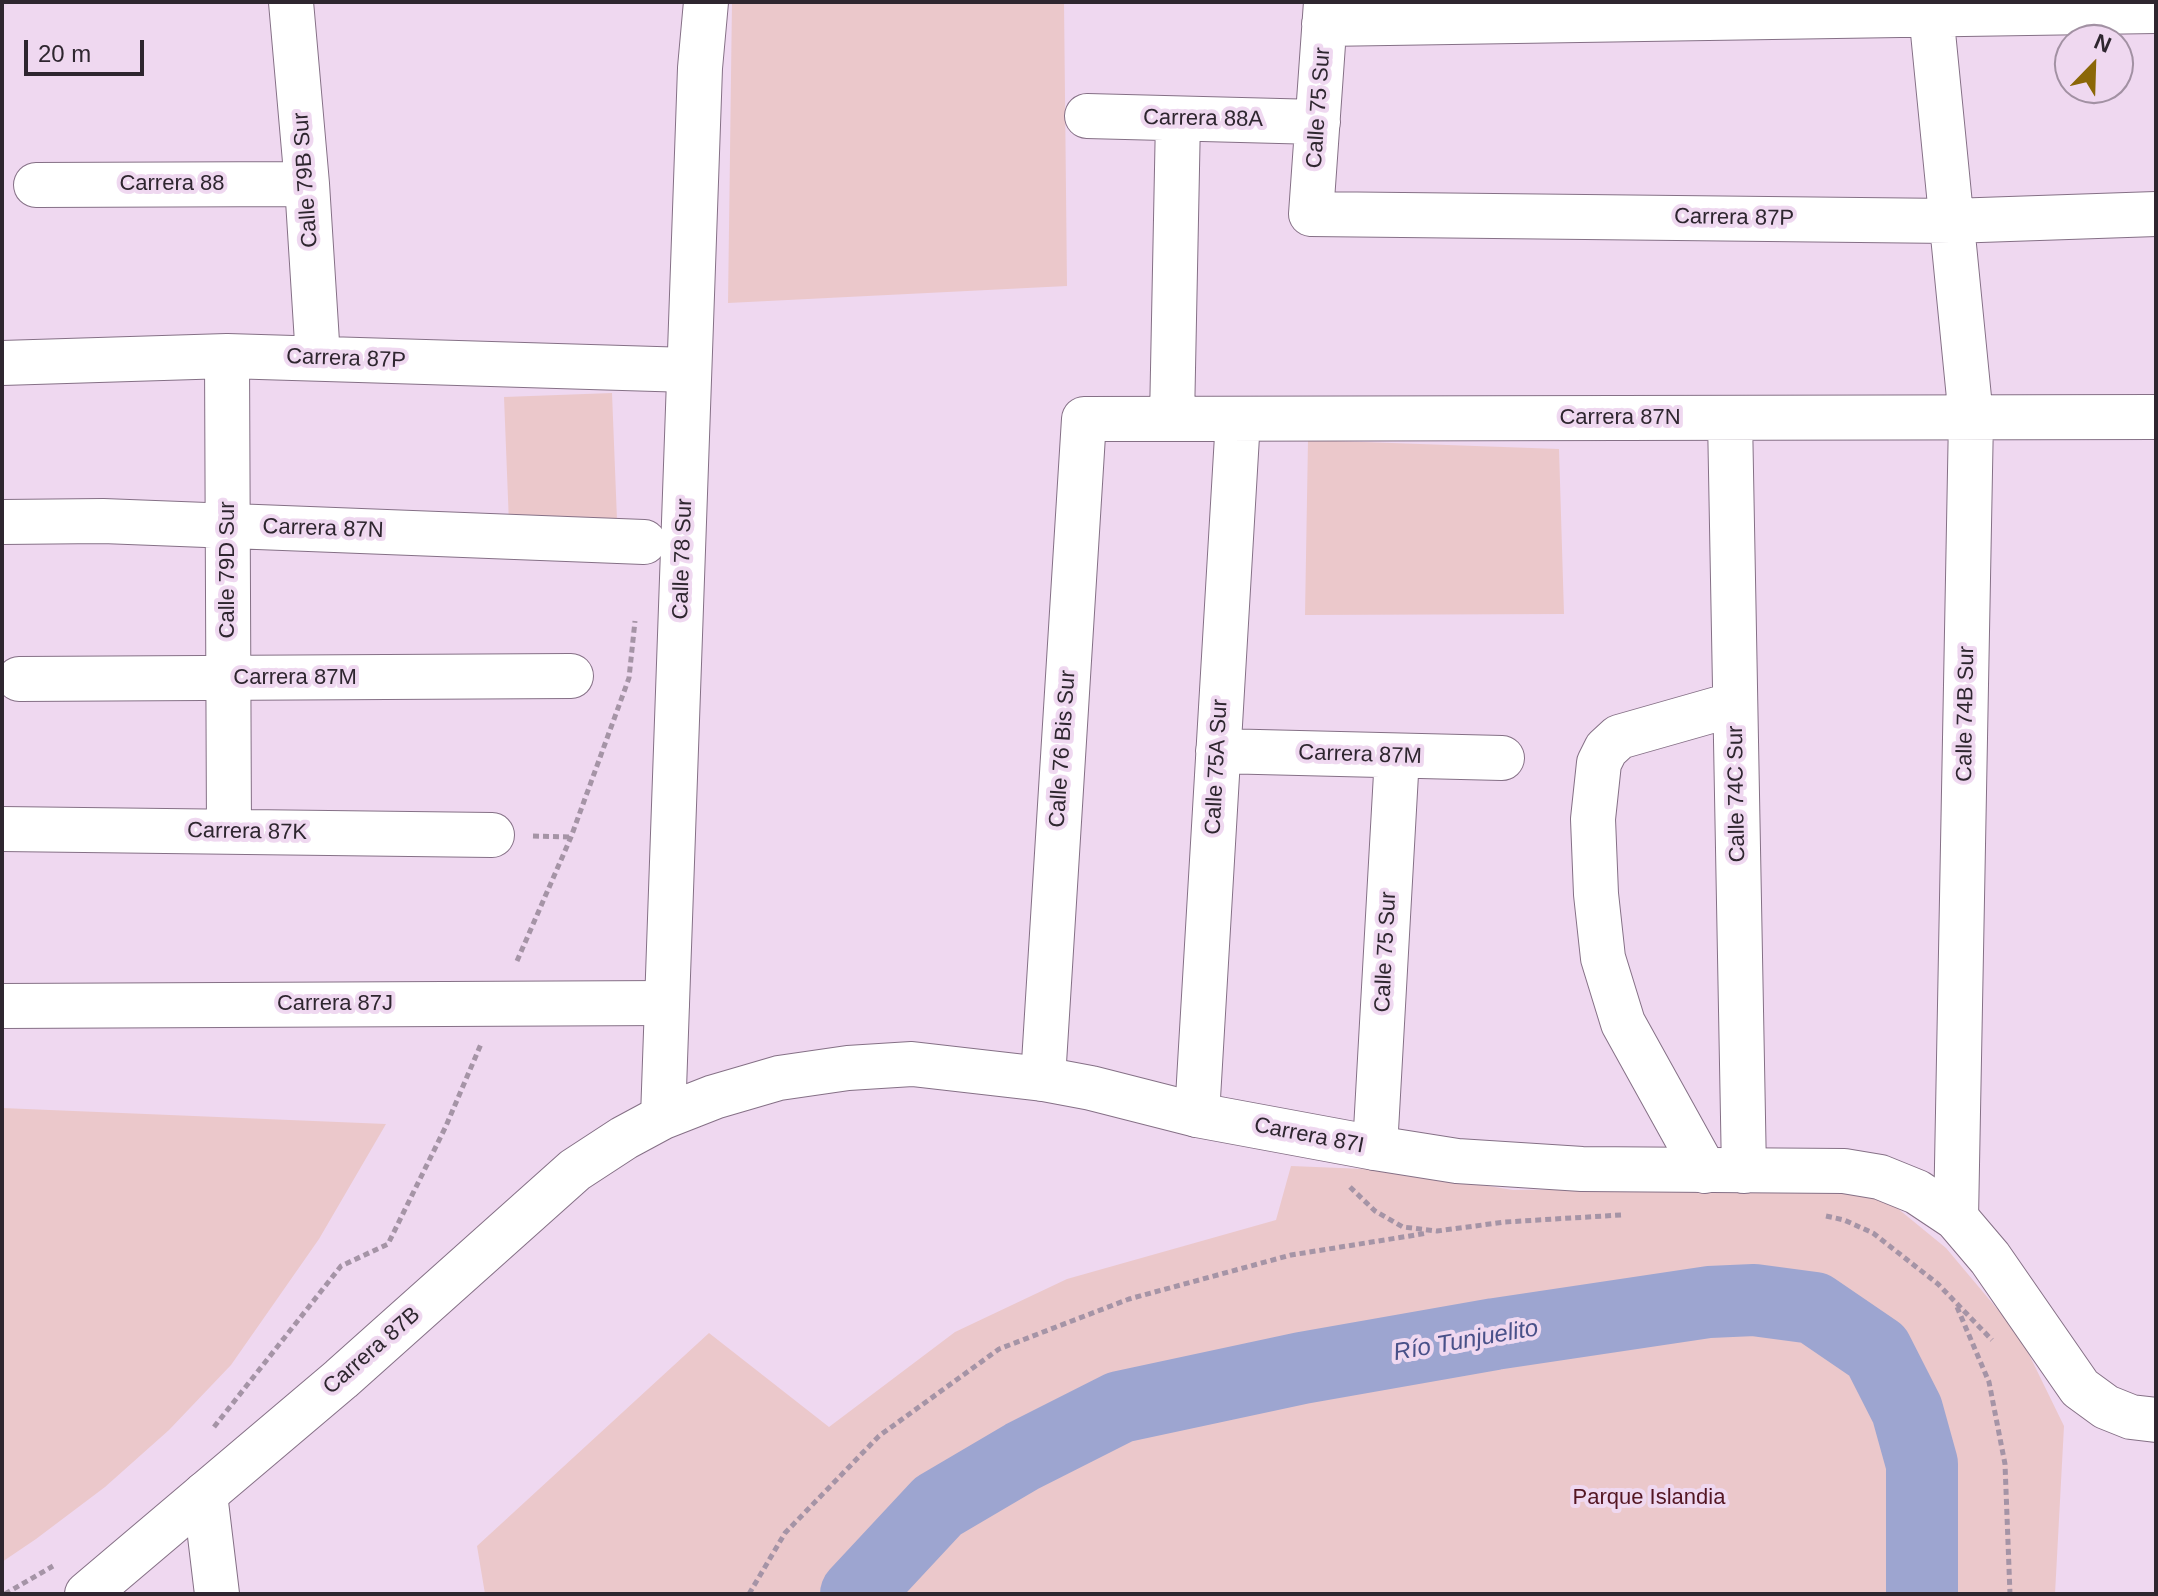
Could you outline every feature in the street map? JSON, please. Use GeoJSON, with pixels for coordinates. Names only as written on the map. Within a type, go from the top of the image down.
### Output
{"type":"FeatureCollection","features":[{"type":"Feature","properties":{"kind":"street","name":"Calle 79B Sur"},"geometry":{"type":"LineString","coordinates":[[291,2],[318,358]]}},
{"type":"Feature","properties":{"kind":"street","name":"Calle 78 Sur"},"geometry":{"type":"LineString","coordinates":[[663,1117],[700,68],[706,2]]}},
{"type":"Feature","properties":{"kind":"street"},"geometry":{"type":"LineString","coordinates":[[1325,13],[1931,8],[2156,11]]}},
{"type":"Feature","properties":{"kind":"street","name":"Calle 74B Sur"},"geometry":{"type":"LineString","coordinates":[[1931,8],[1971,418],[1956,1218]]}},
{"type":"Feature","properties":{"kind":"street","name":"Calle 75 Sur"},"geometry":{"type":"LineString","coordinates":[[1311,214],[1325,13]]}},
{"type":"Feature","properties":{"kind":"street","name":"Carrera 88A"},"geometry":{"type":"LineString","coordinates":[[1087,116],[1318,122]]}},
{"type":"Feature","properties":{"kind":"street"},"geometry":{"type":"LineString","coordinates":[[1172,419],[1178,119]]}},
{"type":"Feature","properties":{"kind":"street","name":"Carrera 88"},"geometry":{"type":"LineString","coordinates":[[36,185],[307,184]]}},
{"type":"Feature","properties":{"kind":"street","name":"Carrera 87P"},"geometry":{"type":"LineString","coordinates":[[1311,214],[1951,221],[2156,214]]}},
{"type":"Feature","properties":{"kind":"street","name":"Carrera 87P"},"geometry":{"type":"LineString","coordinates":[[2,363],[227,356],[689,370]]}},
{"type":"Feature","properties":{"kind":"street","name":"Calle 79D Sur"},"geometry":{"type":"LineString","coordinates":[[227,356],[229,832]]}},
{"type":"Feature","properties":{"kind":"street","name":"Carrera 87N"},"geometry":{"type":"LineString","coordinates":[[1084,419],[2156,417]]}},
{"type":"Feature","properties":{"kind":"street","name":"Calle 74C Sur"},"geometry":{"type":"LineString","coordinates":[[1725,1171],[1735,704],[1730,418]]}},
{"type":"Feature","properties":{"kind":"street","name":"Calle 76 Bis Sur"},"geometry":{"type":"LineString","coordinates":[[1043,1079],[1084,419]]}},
{"type":"Feature","properties":{"kind":"street","name":"Calle 75A Sur"},"geometry":{"type":"LineString","coordinates":[[1197,1115],[1238,419]]}},
{"type":"Feature","properties":{"kind":"street","name":"Carrera 87N"},"geometry":{"type":"LineString","coordinates":[[2,522],[103,521],[644,542]]}},
{"type":"Feature","properties":{"kind":"street","name":"Carrera 87M"},"geometry":{"type":"LineString","coordinates":[[19,679],[571,676]]}},
{"type":"Feature","properties":{"kind":"street"},"geometry":{"type":"LineString","coordinates":[[1725,1171],[1623,1023],[1603,958],[1593,819],[1599,763],[1606,749],[1619,737],[1735,704]]}},
{"type":"Feature","properties":{"kind":"street","name":"Carrera 87M"},"geometry":{"type":"LineString","coordinates":[[1218,751],[1502,758]]}},
{"type":"Feature","properties":{"kind":"street","name":"Calle 75 Sur"},"geometry":{"type":"LineString","coordinates":[[1375,1148],[1397,756]]}},
{"type":"Feature","properties":{"kind":"street","name":"Carrera 87K"},"geometry":{"type":"LineString","coordinates":[[2,829],[492,835]]}},
{"type":"Feature","properties":{"kind":"street","name":"Carrera 87J"},"geometry":{"type":"LineString","coordinates":[[2,1006],[667,1003]]}},
{"type":"Feature","properties":{"kind":"street","name":"Carrera 87I"},"geometry":{"type":"LineString","coordinates":[[663,1117],[714,1097],[779,1078],[848,1068],[912,1064],[1043,1079],[1197,1115],[1457,1161],[1519,1166],[1844,1171],[1880,1177],[1917,1192],[1956,1218]]}},
{"type":"Feature","properties":{"kind":"street","name":"Carrera 87B"},"geometry":{"type":"LineString","coordinates":[[71,1579],[205,1494],[408,1321],[575,1170],[663,1117]]}},
{"type":"Feature","properties":{"kind":"street"},"geometry":{"type":"LineString","coordinates":[[1956,1218],[2011,1287],[2080,1388],[2106,1407],[2131,1417],[2156,1420]]}},
{"type":"Feature","properties":{"kind":"street"},"geometry":{"type":"LineString","coordinates":[[205,1494],[217,1594]]}},
{"type":"Feature","properties":{"kind":"path"},"geometry":{"type":"LineString","coordinates":[[209,1434],[341,1266],[388,1244],[446,1126],[571,837],[629,678],[635,618]]}},
{"type":"Feature","properties":{"kind":"path"},"geometry":{"type":"LineString","coordinates":[[1344,1182],[1375,1211],[1403,1227],[1437,1231]]}},
{"type":"Feature","properties":{"kind":"path"},"geometry":{"type":"LineString","coordinates":[[1815,1213],[1844,1220],[1873,1233],[1938,1284],[1993,1341]]}},
{"type":"Feature","properties":{"kind":"path"},"geometry":{"type":"LineString","coordinates":[[749,1594],[785,1533],[879,1436],[999,1349],[1129,1299],[1291,1255],[1505,1222],[1626,1214]]}},
{"type":"Feature","properties":{"kind":"path"},"geometry":{"type":"LineString","coordinates":[[1955,1302],[1989,1382],[2005,1464],[2010,1594]]}},
{"type":"Feature","properties":{"kind":"path"},"geometry":{"type":"LineString","coordinates":[[5,1594],[71,1579]]}},
{"type":"Feature","properties":{"kind":"green space"},"geometry":{"type":"Polygon","coordinates":[[[732,2],[1064,2],[1067,286],[728,303],[732,2]]]}},
{"type":"Feature","properties":{"kind":"green space"},"geometry":{"type":"Polygon","coordinates":[[[612,393],[617,520],[509,524],[504,397],[612,393]]]}},
{"type":"Feature","properties":{"kind":"green space"},"geometry":{"type":"Polygon","coordinates":[[[1308,440],[1559,449],[1564,614],[1305,615],[1308,440]]]}},
{"type":"Feature","properties":{"kind":"green space"},"geometry":{"type":"Polygon","coordinates":[[[2,1108],[386,1124],[319,1239],[231,1365],[169,1430],[105,1487],[2,1562],[2,1108]]]}},
{"type":"Feature","properties":{"kind":"green space","name":"Parque Islandia"},"geometry":{"type":"Polygon","coordinates":[[[1291,1166],[1390,1170],[1513,1190],[1834,1186],[1891,1203],[1946,1248],[2020,1336],[2064,1426],[2055,1594],[485,1594],[477,1546],[709,1333],[829,1427],[955,1332],[1067,1279],[1276,1220],[1291,1166]]]}},
{"type":"Feature","properties":{"kind":"waterway","name":"Río Tunjuelito"},"geometry":{"type":"LineString","coordinates":[[856,1594],[938,1506],[1023,1456],[1120,1407],[1302,1368],[1495,1334],[1709,1302],[1754,1300],[1814,1308],[1877,1351],[1907,1410],[1922,1464],[1922,1594]]}}]}
